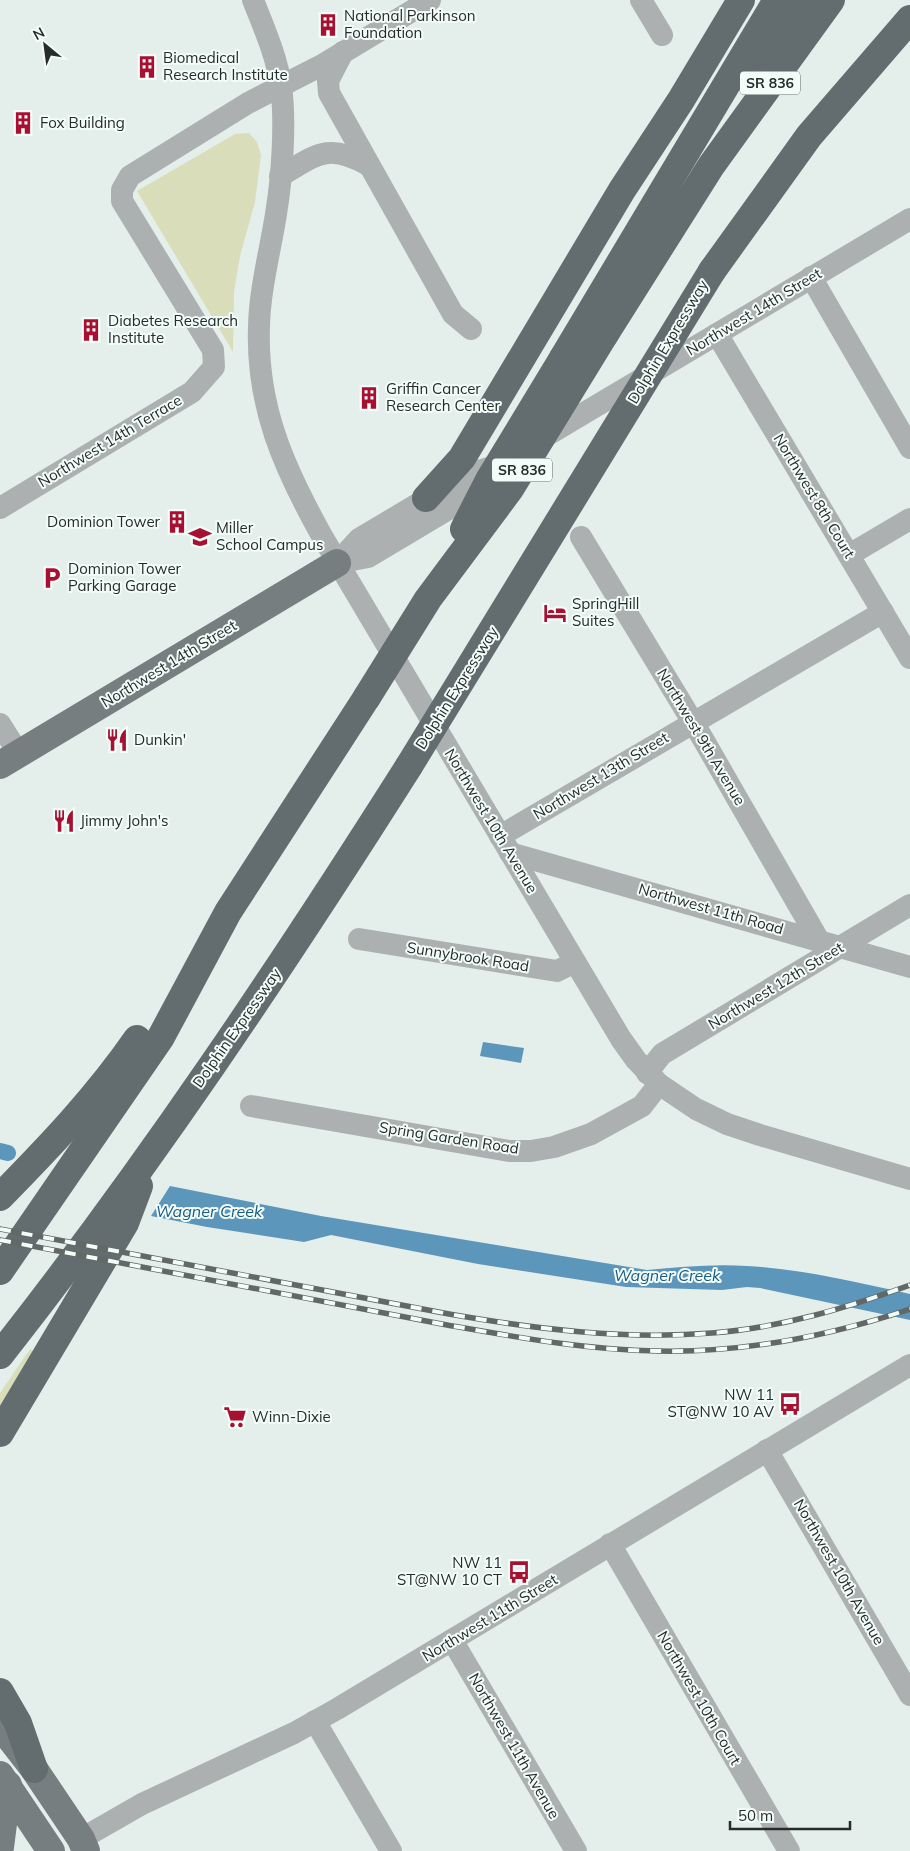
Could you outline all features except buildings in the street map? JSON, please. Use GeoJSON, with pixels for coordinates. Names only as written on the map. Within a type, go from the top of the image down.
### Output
{"type":"FeatureCollection","features":[{"type":"Feature","properties":{"kind":"highway"},"geometry":{"type":"LineString","coordinates":[[426,498],[468,448],[622,190],[681,100],[741,0]]}},
{"type":"Feature","properties":{"kind":"highway"},"geometry":{"type":"LineString","coordinates":[[428,600],[489,480],[778,0]]}},
{"type":"Feature","properties":{"kind":"highway"},"geometry":{"type":"LineString","coordinates":[[711,166],[718,134],[803,0]]}},
{"type":"Feature","properties":{"kind":"highway","name":"SR 836"},"geometry":{"type":"LineString","coordinates":[[228,912],[428,600],[510,489],[711,166],[831,0]]}},
{"type":"Feature","properties":{"kind":"highway","name":"Dolphin Expressway"},"geometry":{"type":"LineString","coordinates":[[0,1355],[148,1159],[327,895],[409,766],[712,271],[809,136],[910,19]]}},
{"type":"Feature","properties":{"kind":"highway"},"geometry":{"type":"LineString","coordinates":[[877,57],[910,39]]}},
{"type":"Feature","properties":{"kind":"highway"},"geometry":{"type":"LineString","coordinates":[[0,1197],[77,1116],[112,1075],[228,912]]}},
{"type":"Feature","properties":{"kind":"highway"},"geometry":{"type":"LineString","coordinates":[[0,1271],[161,1036],[228,912]]}},
{"type":"Feature","properties":{"kind":"highway"},"geometry":{"type":"LineString","coordinates":[[0,1433],[125,1223],[148,1159]]}},
{"type":"Feature","properties":{"kind":"highway"},"geometry":{"type":"LineString","coordinates":[[0,1368],[44,1299]]}},
{"type":"Feature","properties":{"kind":"highway"},"geometry":{"type":"LineString","coordinates":[[0,1692],[18,1723],[34,1769]]}},
{"type":"Feature","properties":{"kind":"main road","name":"Northwest 14th Street"},"geometry":{"type":"LineString","coordinates":[[9,759],[337,564]]}},
{"type":"Feature","properties":{"kind":"main road"},"geometry":{"type":"LineString","coordinates":[[0,1725],[34,1769],[75,1847]]}},
{"type":"Feature","properties":{"kind":"main road"},"geometry":{"type":"LineString","coordinates":[[0,1847],[4,1780]]}},
{"type":"Feature","properties":{"kind":"main road"},"geometry":{"type":"LineString","coordinates":[[4,1780],[51,1851]]}},
{"type":"Feature","properties":{"kind":"street"},"geometry":{"type":"LineString","coordinates":[[253,0],[273,55],[281,86],[282,147],[280,176]]}},
{"type":"Feature","properties":{"kind":"street"},"geometry":{"type":"LineString","coordinates":[[281,86],[343,52],[430,0]]}},
{"type":"Feature","properties":{"kind":"street"},"geometry":{"type":"LineString","coordinates":[[641,0],[662,35]]}},
{"type":"Feature","properties":{"kind":"street"},"geometry":{"type":"LineString","coordinates":[[343,52],[328,81],[329,93],[453,314],[471,329]]}},
{"type":"Feature","properties":{"kind":"street","name":"Northwest 14th Terrace"},"geometry":{"type":"LineString","coordinates":[[0,508],[192,392],[214,367],[213,350],[122,201],[122,190],[126,181],[136,171],[248,103],[281,86]]}},
{"type":"Feature","properties":{"kind":"street"},"geometry":{"type":"LineString","coordinates":[[280,176],[313,157],[329,152],[344,152],[368,165]]}},
{"type":"Feature","properties":{"kind":"street","name":"Northwest 10th Avenue"},"geometry":{"type":"LineString","coordinates":[[280,176],[276,214],[261,296],[259,326],[262,381],[277,445],[297,490],[337,564],[621,1039],[653,1079],[696,1110],[727,1124],[910,1180]]}},
{"type":"Feature","properties":{"kind":"street","name":"Northwest 14th Street"},"geometry":{"type":"LineString","coordinates":[[337,564],[359,538],[468,474],[495,466],[910,219]]}},
{"type":"Feature","properties":{"kind":"street"},"geometry":{"type":"LineString","coordinates":[[811,277],[910,448]]}},
{"type":"Feature","properties":{"kind":"street","name":"Northwest 8th Court"},"geometry":{"type":"LineString","coordinates":[[717,334],[909,653]]}},
{"type":"Feature","properties":{"kind":"street","name":"Northwest 14th Street"},"geometry":{"type":"LineString","coordinates":[[337,564],[368,556],[477,492],[495,466]]}},
{"type":"Feature","properties":{"kind":"street"},"geometry":{"type":"LineString","coordinates":[[849,555],[910,519]]}},
{"type":"Feature","properties":{"kind":"street","name":"Northwest 9th Avenue"},"geometry":{"type":"LineString","coordinates":[[581,537],[692,722],[818,939]]}},
{"type":"Feature","properties":{"kind":"street","name":"Northwest 13th Street"},"geometry":{"type":"LineString","coordinates":[[505,844],[692,722],[883,612]]}},
{"type":"Feature","properties":{"kind":"street"},"geometry":{"type":"LineString","coordinates":[[0,724],[9,759]]}},
{"type":"Feature","properties":{"kind":"street","name":"Northwest 11th Road"},"geometry":{"type":"LineString","coordinates":[[505,844],[910,967]]}},
{"type":"Feature","properties":{"kind":"street","name":"Northwest 12th Street"},"geometry":{"type":"LineString","coordinates":[[653,1079],[662,1054],[910,905]]}},
{"type":"Feature","properties":{"kind":"street","name":"Sunnybrook Road"},"geometry":{"type":"LineString","coordinates":[[359,939],[557,972],[575,962]]}},
{"type":"Feature","properties":{"kind":"street","name":"Spring Garden Road"},"geometry":{"type":"LineString","coordinates":[[251,1106],[509,1150],[531,1151],[577,1140],[642,1106],[653,1079]]}},
{"type":"Feature","properties":{"kind":"street","name":"Northwest 11th Street"},"geometry":{"type":"LineString","coordinates":[[75,1847],[142,1804],[315,1722],[910,1365]]}},
{"type":"Feature","properties":{"kind":"street","name":"Northwest 10th Avenue"},"geometry":{"type":"LineString","coordinates":[[767,1450],[910,1694]]}},
{"type":"Feature","properties":{"kind":"street","name":"Northwest 10th Court"},"geometry":{"type":"LineString","coordinates":[[610,1544],[789,1851]]}},
{"type":"Feature","properties":{"kind":"street","name":"Northwest 11th Avenue"},"geometry":{"type":"LineString","coordinates":[[452,1640],[576,1851]]}},
{"type":"Feature","properties":{"kind":"street"},"geometry":{"type":"LineString","coordinates":[[315,1722],[390,1851]]}},
{"type":"Feature","properties":{"kind":"green space"},"geometry":{"type":"Polygon","coordinates":[[[249,133],[257,142],[261,155],[255,202],[240,256],[234,292],[233,352],[137,191],[235,134],[249,133]]]}},
{"type":"Feature","properties":{"kind":"green space"},"geometry":{"type":"Polygon","coordinates":[[[30,1349],[37,1354],[0,1418],[0,1393],[30,1349]]]}},
{"type":"Feature","properties":{"kind":"water"},"geometry":{"type":"Polygon","coordinates":[[[483,1042],[524,1048],[521,1063],[480,1056],[483,1042]]]}},
{"type":"Feature","properties":{"kind":"water","name":"Wagner Creek"},"geometry":{"type":"Polygon","coordinates":[[[170,1186],[321,1216],[647,1270],[734,1265],[788,1270],[829,1277],[910,1294],[910,1320],[760,1288],[747,1287],[722,1290],[626,1287],[478,1264],[331,1235],[304,1242],[151,1216],[170,1186]]]}},
{"type":"Feature","properties":{"kind":"waterway","name":"Wagner Creek"},"geometry":{"type":"LineString","coordinates":[[0,1151],[8,1153]]}},
{"type":"Feature","properties":{"kind":"railway"},"geometry":{"type":"LineString","coordinates":[[0,1229],[449,1314],[580,1332],[679,1335],[763,1327],[862,1302],[910,1285]]}},
{"type":"Feature","properties":{"kind":"railway"},"geometry":{"type":"LineString","coordinates":[[0,1240],[447,1325],[551,1342],[630,1350],[689,1351],[753,1346],[817,1335],[910,1309]]}},
{"type":"Feature","properties":{"kind":"place","name":"National Parkinson Foundation"},"geometry":{"type":"Point","coordinates":[328,25]}},
{"type":"Feature","properties":{"kind":"place","name":"Biomedical Research Institute"},"geometry":{"type":"Point","coordinates":[147,67]}},
{"type":"Feature","properties":{"kind":"place","name":"Fox Building"},"geometry":{"type":"Point","coordinates":[23,123]}},
{"type":"Feature","properties":{"kind":"place","name":"Diabetes Research Institute"},"geometry":{"type":"Point","coordinates":[91,330]}},
{"type":"Feature","properties":{"kind":"place","name":"Griffin Cancer Research Center"},"geometry":{"type":"Point","coordinates":[369,398]}},
{"type":"Feature","properties":{"kind":"place","name":"Dominion Tower"},"geometry":{"type":"Point","coordinates":[177,522]}},
{"type":"Feature","properties":{"kind":"place","name":"Miller School Campus"},"geometry":{"type":"Point","coordinates":[200,537]}},
{"type":"Feature","properties":{"kind":"place","name":"Dominion Tower Parking Garage"},"geometry":{"type":"Point","coordinates":[52,578]}},
{"type":"Feature","properties":{"kind":"place","name":"SpringHill Suites"},"geometry":{"type":"Point","coordinates":[555,613]}},
{"type":"Feature","properties":{"kind":"place","name":"Dunkin'"},"geometry":{"type":"Point","coordinates":[117,740]}},
{"type":"Feature","properties":{"kind":"place","name":"Jimmy John's"},"geometry":{"type":"Point","coordinates":[64,821]}},
{"type":"Feature","properties":{"kind":"place","name":"NW 11 ST@NW 10 AV"},"geometry":{"type":"Point","coordinates":[790,1404]}},
{"type":"Feature","properties":{"kind":"place","name":"Winn-Dixie"},"geometry":{"type":"Point","coordinates":[235,1417]}},
{"type":"Feature","properties":{"kind":"place","name":"NW 11 ST@NW 10 CT"},"geometry":{"type":"Point","coordinates":[519,1572]}}]}
